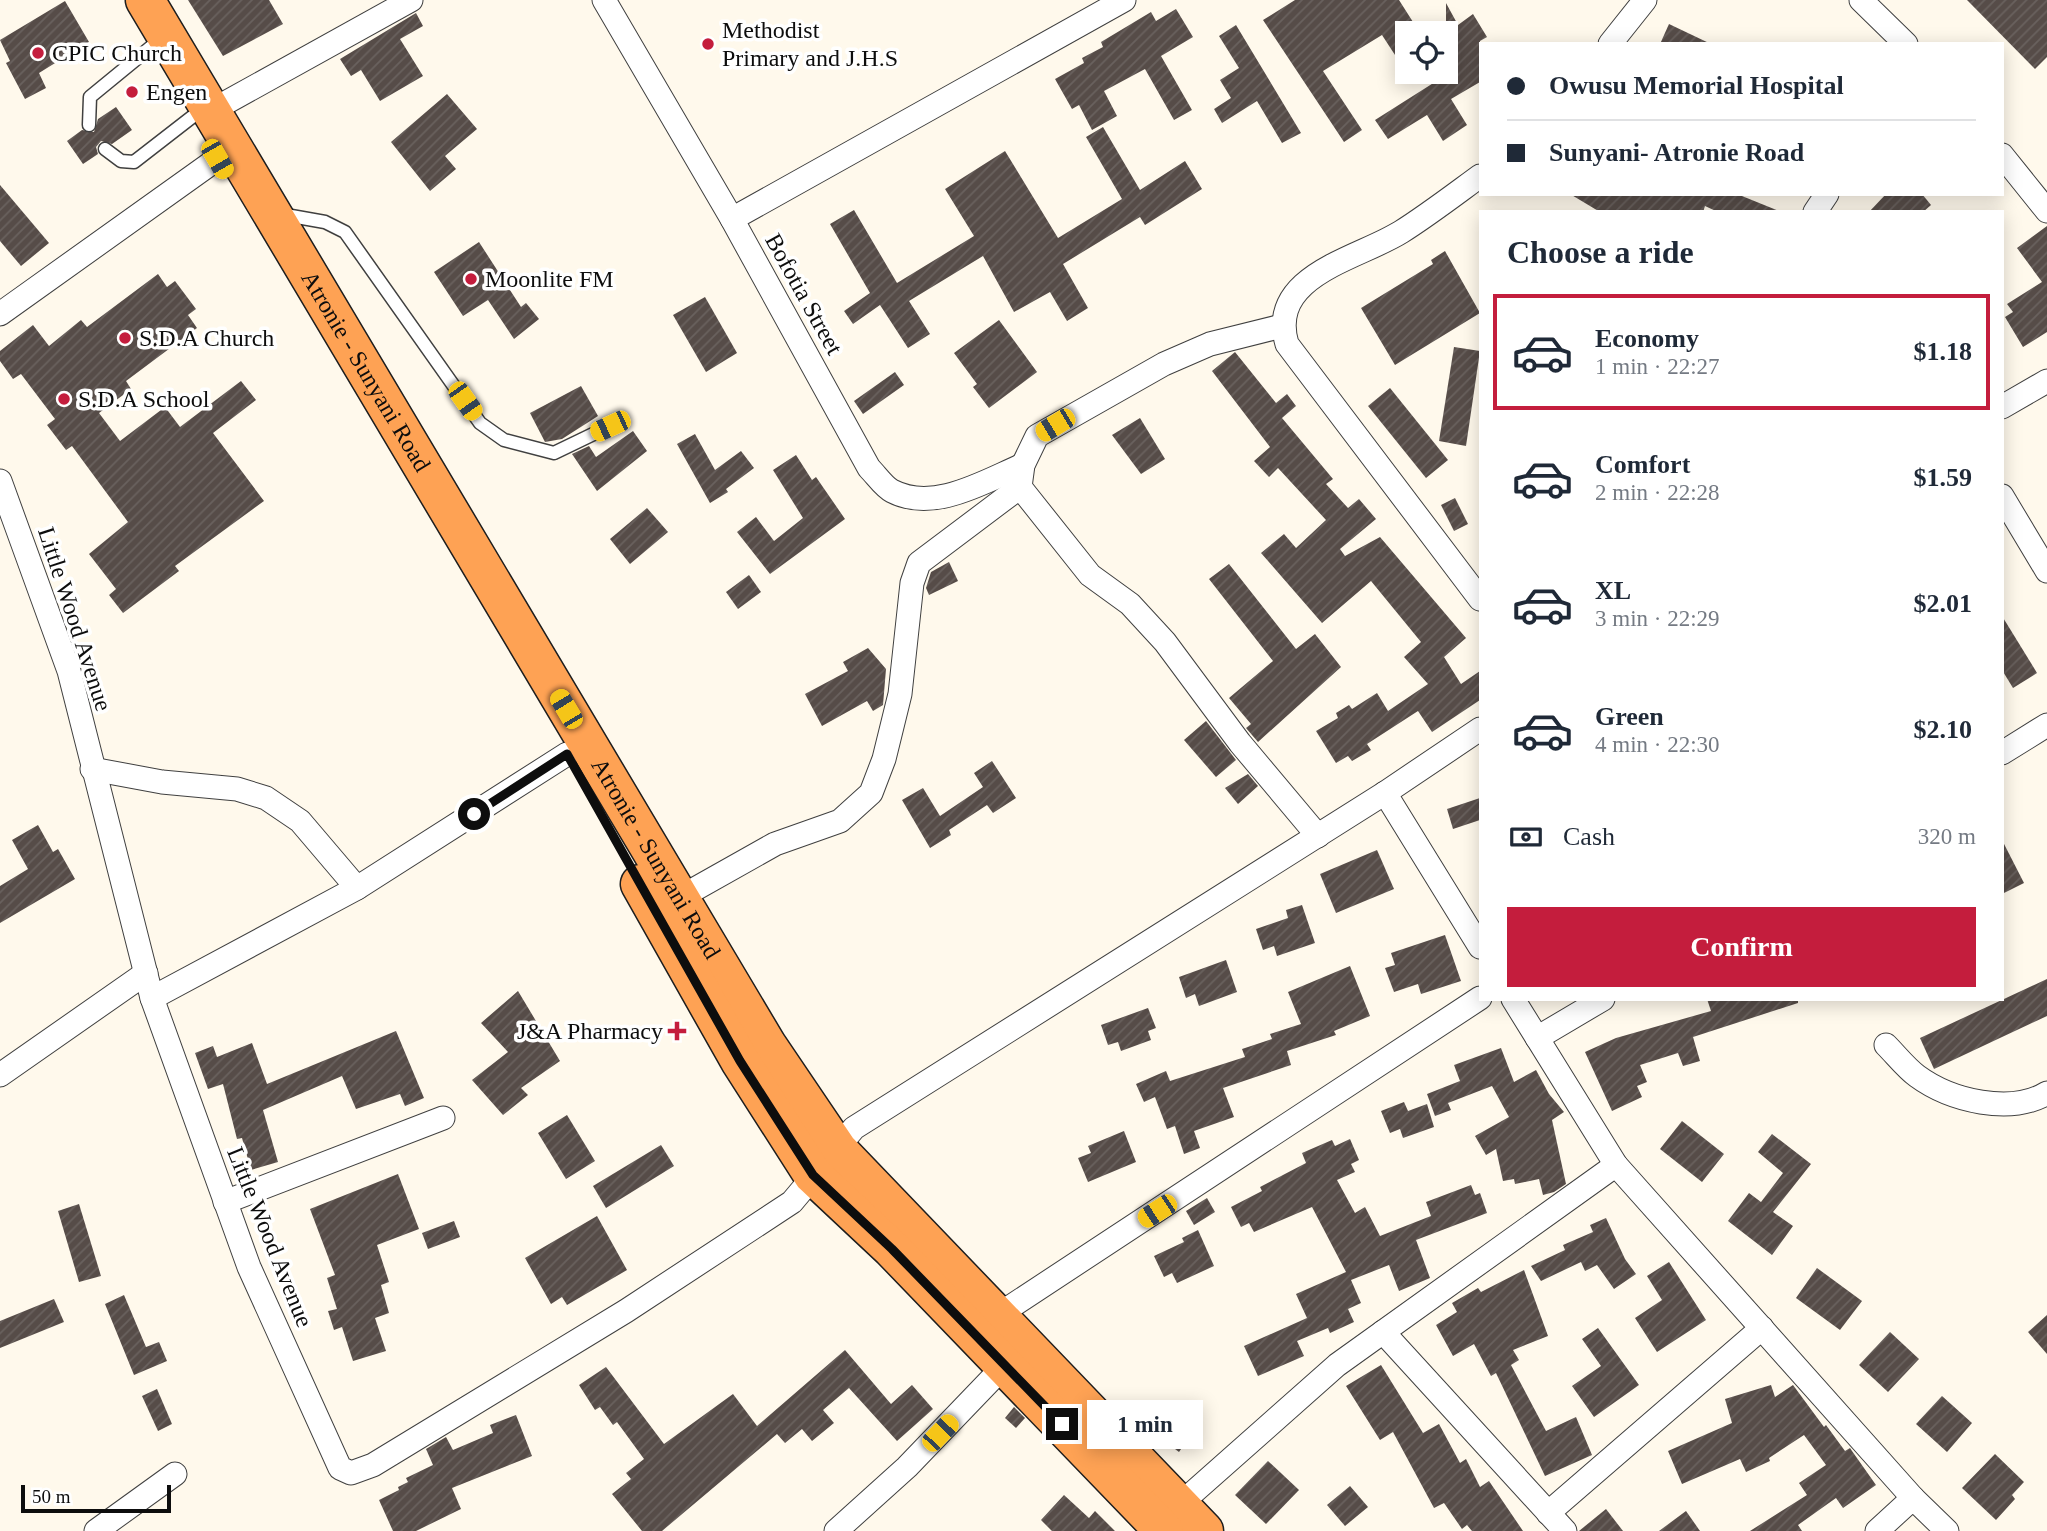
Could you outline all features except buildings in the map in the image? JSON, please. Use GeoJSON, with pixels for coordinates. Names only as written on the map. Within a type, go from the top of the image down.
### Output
{"type":"FeatureCollection","features":[{"type":"Feature","properties":{"kind":"highway"},"geometry":{"type":"LineString","coordinates":[[123,0],[151,47],[200,114],[217,159],[567,754],[740,1061],[1005,1365],[1182,1522]]}},
{"type":"Feature","properties":{"kind":"highway","name":"Atronie - Sunyani Road"},"geometry":{"type":"LineString","coordinates":[[145,0],[200,114],[269,212],[679,898],[766,1045],[826,1162],[995,1317],[1182,1522]]}},
{"type":"Feature","properties":{"kind":"street"},"geometry":{"type":"LineString","coordinates":[[200,114],[411,0]]}},
{"type":"Feature","properties":{"kind":"street","name":"Bofotia Street"},"geometry":{"type":"LineString","coordinates":[[604,0],[732,219],[869,468],[892,491],[914,496],[960,493],[1021,476]]}},
{"type":"Feature","properties":{"kind":"street"},"geometry":{"type":"LineString","coordinates":[[732,219],[1124,0]]}},
{"type":"Feature","properties":{"kind":"street"},"geometry":{"type":"LineString","coordinates":[[1612,42],[1645,0]]}},
{"type":"Feature","properties":{"kind":"street"},"geometry":{"type":"LineString","coordinates":[[1861,0],[1904,42]]}},
{"type":"Feature","properties":{"kind":"street"},"geometry":{"type":"LineString","coordinates":[[2004,157],[2047,211]]}},
{"type":"Feature","properties":{"kind":"street"},"geometry":{"type":"LineString","coordinates":[[0,314],[217,159]]}},
{"type":"Feature","properties":{"kind":"street"},"geometry":{"type":"LineString","coordinates":[[1479,177],[1399,233],[1311,275],[1286,313],[1282,327],[1287,344],[1479,598]]}},
{"type":"Feature","properties":{"kind":"street"},"geometry":{"type":"LineString","coordinates":[[679,898],[775,844],[840,821],[871,793],[884,759],[900,694],[912,583],[919,563],[1021,476],[1037,436],[1140,375],[1210,344],[1282,327]]}},
{"type":"Feature","properties":{"kind":"street"},"geometry":{"type":"LineString","coordinates":[[2004,406],[2047,381]]}},
{"type":"Feature","properties":{"kind":"street"},"geometry":{"type":"LineString","coordinates":[[1021,476],[1090,575],[1130,604],[1165,642],[1240,743],[1318,836]]}},
{"type":"Feature","properties":{"kind":"street","name":"Little Wood Avenue"},"geometry":{"type":"LineString","coordinates":[[0,481],[69,671],[152,998],[249,1268],[340,1468],[351,1473],[373,1465],[626,1311],[792,1202],[826,1162]]}},
{"type":"Feature","properties":{"kind":"street"},"geometry":{"type":"LineString","coordinates":[[2004,499],[2047,570]]}},
{"type":"Feature","properties":{"kind":"street"},"geometry":{"type":"LineString","coordinates":[[2004,752],[2047,725]]}},
{"type":"Feature","properties":{"kind":"street"},"geometry":{"type":"LineString","coordinates":[[826,1162],[855,1128],[1318,836],[1479,730]]}},
{"type":"Feature","properties":{"kind":"street"},"geometry":{"type":"LineString","coordinates":[[152,998],[357,888],[567,754]]}},
{"type":"Feature","properties":{"kind":"street"},"geometry":{"type":"LineString","coordinates":[[92,769],[162,782],[237,789],[266,797],[299,821],[357,888]]}},
{"type":"Feature","properties":{"kind":"street"},"geometry":{"type":"LineString","coordinates":[[1385,793],[1479,945]]}},
{"type":"Feature","properties":{"kind":"street"},"geometry":{"type":"LineString","coordinates":[[0,1075],[146,973]]}},
{"type":"Feature","properties":{"kind":"street"},"geometry":{"type":"LineString","coordinates":[[995,1317],[1479,999]]}},
{"type":"Feature","properties":{"kind":"street"},"geometry":{"type":"LineString","coordinates":[[1514,1001],[1616,1165],[1913,1498],[1947,1531]]}},
{"type":"Feature","properties":{"kind":"street"},"geometry":{"type":"LineString","coordinates":[[1537,1038],[1600,1001]]}},
{"type":"Feature","properties":{"kind":"street"},"geometry":{"type":"LineString","coordinates":[[1886,1045],[1917,1076],[1960,1098],[2031,1102],[2047,1093]]}},
{"type":"Feature","properties":{"kind":"street"},"geometry":{"type":"LineString","coordinates":[[225,1202],[443,1118]]}},
{"type":"Feature","properties":{"kind":"street"},"geometry":{"type":"LineString","coordinates":[[1182,1522],[1336,1365],[1616,1165]]}},
{"type":"Feature","properties":{"kind":"street"},"geometry":{"type":"LineString","coordinates":[[1548,1513],[1762,1328]]}},
{"type":"Feature","properties":{"kind":"street"},"geometry":{"type":"LineString","coordinates":[[1383,1332],[1565,1531]]}},
{"type":"Feature","properties":{"kind":"street"},"geometry":{"type":"LineString","coordinates":[[836,1531],[907,1467],[1005,1365]]}},
{"type":"Feature","properties":{"kind":"street"},"geometry":{"type":"LineString","coordinates":[[96,1531],[175,1474]]}},
{"type":"Feature","properties":{"kind":"street"},"geometry":{"type":"LineString","coordinates":[[1877,1531],[1913,1498]]}},
{"type":"Feature","properties":{"kind":"lane"},"geometry":{"type":"LineString","coordinates":[[89,125],[87,110],[90,97],[151,47]]}},
{"type":"Feature","properties":{"kind":"lane"},"geometry":{"type":"LineString","coordinates":[[104,149],[121,161],[134,162],[200,114]]}},
{"type":"Feature","properties":{"kind":"lane"},"geometry":{"type":"LineString","coordinates":[[269,212],[325,222],[345,232],[480,423],[504,440],[554,453],[610,426]]}},
{"type":"Feature","properties":{"kind":"place","name":"Methodist Primary and J.H.S"},"geometry":{"type":"Point","coordinates":[708,44]}},
{"type":"Feature","properties":{"kind":"place","name":"CPIC Church"},"geometry":{"type":"Point","coordinates":[38,53]}},
{"type":"Feature","properties":{"kind":"place","name":"Engen"},"geometry":{"type":"Point","coordinates":[132,92]}},
{"type":"Feature","properties":{"kind":"place","name":"Moonlite FM"},"geometry":{"type":"Point","coordinates":[471,279]}},
{"type":"Feature","properties":{"kind":"place","name":"S.D.A Church"},"geometry":{"type":"Point","coordinates":[125,338]}},
{"type":"Feature","properties":{"kind":"place","name":"S.D.A School"},"geometry":{"type":"Point","coordinates":[64,399]}},
{"type":"Feature","properties":{"kind":"place","name":"J&A Pharmacy"},"geometry":{"type":"Point","coordinates":[677,1031]}},
{"type":"Feature","properties":{"kind":"route"},"geometry":{"type":"LineString","coordinates":[[474,814],[567,754],[740,1061],[813,1175],[892,1249],[1062,1424]]}}]}
